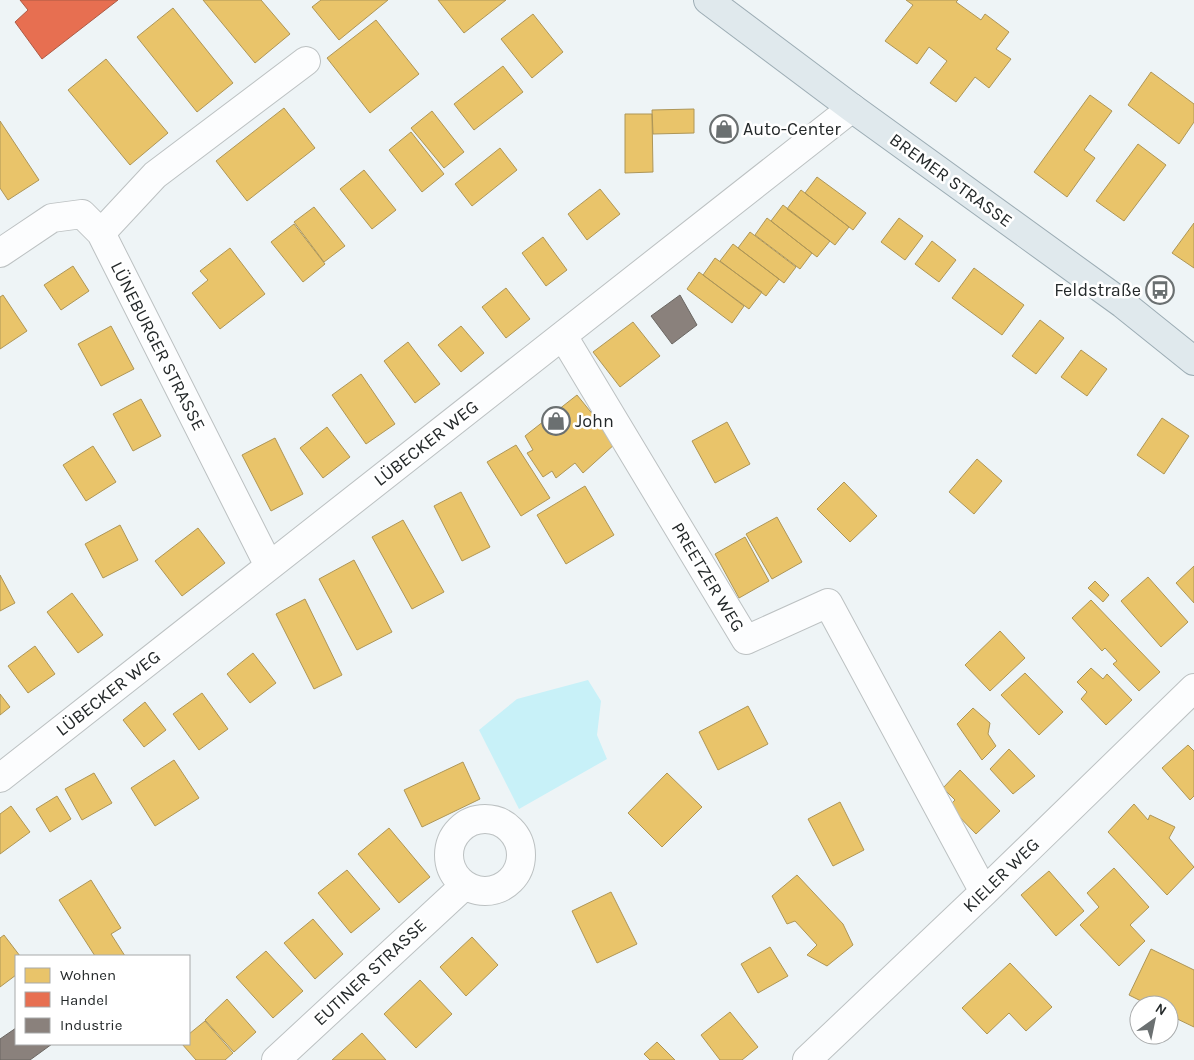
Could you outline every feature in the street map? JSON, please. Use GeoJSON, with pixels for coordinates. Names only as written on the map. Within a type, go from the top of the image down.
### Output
{"type":"FeatureCollection","features":[{"type":"Feature","properties":{"kind":"main road","name":"BREMER STRASSE"},"geometry":{"type":"LineString","coordinates":[[708,0],[852,108],[1123,304],[1194,361]]}},
{"type":"Feature","properties":{"kind":"street"},"geometry":{"type":"LineString","coordinates":[[101,233],[156,175],[306,61]]}},
{"type":"Feature","properties":{"kind":"street","name":"LÜBECKER WEG"},"geometry":{"type":"LineString","coordinates":[[0,778],[852,108]]}},
{"type":"Feature","properties":{"kind":"street","name":"LÜNEBURGER STRASSE"},"geometry":{"type":"LineString","coordinates":[[0,253],[52,218],[82,214],[101,233],[269,566]]}},
{"type":"Feature","properties":{"kind":"street","name":"PREETZER WEG"},"geometry":{"type":"LineString","coordinates":[[562,336],[746,640],[828,603],[984,892]]}},
{"type":"Feature","properties":{"kind":"street","name":"KIELER WEG"},"geometry":{"type":"LineString","coordinates":[[807,1060],[984,892],[1194,688]]}},
{"type":"Feature","properties":{"kind":"street","name":"EUTINER STRASSE"},"geometry":{"type":"LineString","coordinates":[[276,1060],[465,885]]}},
{"type":"Feature","properties":{"kind":"shaded area"},"geometry":{"type":"Polygon","coordinates":[[[588,680],[601,701],[597,735],[607,759],[519,809],[479,730],[517,699],[588,680]]]}},
{"type":"Feature","properties":{"kind":"building: Wohnen"},"geometry":{"type":"Polygon","coordinates":[[[203,0],[261,0],[290,34],[255,63],[203,0]]]}},
{"type":"Feature","properties":{"kind":"building: Wohnen"},"geometry":{"type":"Polygon","coordinates":[[[321,0],[388,0],[339,40],[312,7],[321,0]]]}},
{"type":"Feature","properties":{"kind":"building: Wohnen"},"geometry":{"type":"Polygon","coordinates":[[[438,0],[506,0],[464,33],[438,0]]]}},
{"type":"Feature","properties":{"kind":"building: Wohnen"},"geometry":{"type":"Polygon","coordinates":[[[906,0],[958,0],[956,2],[981,20],[985,14],[1009,32],[996,49],[1011,59],[989,88],[975,77],[956,102],[930,83],[947,61],[929,47],[917,64],[885,41],[913,5],[906,0]]]}},
{"type":"Feature","properties":{"kind":"building: Wohnen"},"geometry":{"type":"Polygon","coordinates":[[[173,8],[233,83],[197,112],[137,37],[173,8]]]}},
{"type":"Feature","properties":{"kind":"building: Wohnen"},"geometry":{"type":"Polygon","coordinates":[[[533,14],[563,52],[532,78],[501,39],[533,14]]]}},
{"type":"Feature","properties":{"kind":"building: Wohnen"},"geometry":{"type":"Polygon","coordinates":[[[376,20],[419,74],[370,113],[327,58],[376,20]]]}},
{"type":"Feature","properties":{"kind":"building: Wohnen"},"geometry":{"type":"Polygon","coordinates":[[[106,59],[168,133],[130,165],[68,90],[106,59]]]}},
{"type":"Feature","properties":{"kind":"building: Wohnen"},"geometry":{"type":"Polygon","coordinates":[[[503,66],[523,92],[474,130],[454,104],[503,66]]]}},
{"type":"Feature","properties":{"kind":"building: Wohnen"},"geometry":{"type":"Polygon","coordinates":[[[1151,72],[1194,104],[1194,122],[1179,144],[1128,105],[1151,72]]]}},
{"type":"Feature","properties":{"kind":"building: Wohnen"},"geometry":{"type":"Polygon","coordinates":[[[1090,95],[1112,111],[1084,150],[1095,158],[1067,197],[1034,172],[1090,95]]]}},
{"type":"Feature","properties":{"kind":"building: Wohnen"},"geometry":{"type":"Polygon","coordinates":[[[284,108],[315,148],[247,201],[216,161],[284,108]]]}},
{"type":"Feature","properties":{"kind":"building: Wohnen"},"geometry":{"type":"Polygon","coordinates":[[[694,109],[694,133],[653,134],[652,110],[694,109]]]}},
{"type":"Feature","properties":{"kind":"building: Wohnen"},"geometry":{"type":"Polygon","coordinates":[[[432,111],[464,152],[444,168],[411,128],[432,111]]]}},
{"type":"Feature","properties":{"kind":"building: Wohnen"},"geometry":{"type":"Polygon","coordinates":[[[625,114],[652,114],[653,172],[625,173],[625,114]]]}},
{"type":"Feature","properties":{"kind":"building: Wohnen"},"geometry":{"type":"Polygon","coordinates":[[[0,121],[39,180],[8,200],[0,188],[0,121]]]}},
{"type":"Feature","properties":{"kind":"building: Wohnen"},"geometry":{"type":"Polygon","coordinates":[[[411,132],[444,174],[422,192],[389,150],[411,132]]]}},
{"type":"Feature","properties":{"kind":"building: Wohnen"},"geometry":{"type":"Polygon","coordinates":[[[1138,144],[1166,165],[1124,221],[1096,201],[1138,144]]]}},
{"type":"Feature","properties":{"kind":"building: Wohnen"},"geometry":{"type":"Polygon","coordinates":[[[500,148],[517,170],[472,206],[455,184],[500,148]]]}},
{"type":"Feature","properties":{"kind":"building: Wohnen"},"geometry":{"type":"Polygon","coordinates":[[[364,170],[396,210],[372,229],[340,189],[364,170]]]}},
{"type":"Feature","properties":{"kind":"building: Wohnen"},"geometry":{"type":"Polygon","coordinates":[[[817,177],[866,213],[853,230],[805,193],[817,177]]]}},
{"type":"Feature","properties":{"kind":"building: Wohnen"},"geometry":{"type":"Polygon","coordinates":[[[600,189],[620,214],[587,240],[568,214],[600,189]]]}},
{"type":"Feature","properties":{"kind":"building: Wohnen"},"geometry":{"type":"Polygon","coordinates":[[[801,190],[849,227],[835,245],[787,209],[801,190]]]}},
{"type":"Feature","properties":{"kind":"building: Wohnen"},"geometry":{"type":"Polygon","coordinates":[[[783,205],[830,241],[817,257],[771,221],[783,205]]]}},
{"type":"Feature","properties":{"kind":"building: Wohnen"},"geometry":{"type":"Polygon","coordinates":[[[314,207],[345,246],[324,262],[294,222],[314,207]]]}},
{"type":"Feature","properties":{"kind":"building: Wohnen"},"geometry":{"type":"Polygon","coordinates":[[[767,218],[812,253],[800,269],[755,235],[767,218]]]}},
{"type":"Feature","properties":{"kind":"building: Wohnen"},"geometry":{"type":"Polygon","coordinates":[[[899,218],[923,236],[905,260],[881,242],[899,218]]]}},
{"type":"Feature","properties":{"kind":"building: Wohnen"},"geometry":{"type":"Polygon","coordinates":[[[1194,223],[1194,268],[1172,253],[1194,223]]]}},
{"type":"Feature","properties":{"kind":"building: Wohnen"},"geometry":{"type":"Polygon","coordinates":[[[294,224],[325,264],[303,282],[271,242],[294,224]]]}},
{"type":"Feature","properties":{"kind":"building: Wohnen"},"geometry":{"type":"Polygon","coordinates":[[[750,232],[796,267],[784,283],[738,248],[750,232]]]}},
{"type":"Feature","properties":{"kind":"building: Wohnen"},"geometry":{"type":"Polygon","coordinates":[[[543,237],[567,270],[546,286],[522,253],[543,237]]]}},
{"type":"Feature","properties":{"kind":"building: Wohnen"},"geometry":{"type":"Polygon","coordinates":[[[932,241],[956,260],[939,282],[915,264],[932,241]]]}},
{"type":"Feature","properties":{"kind":"building: Wohnen"},"geometry":{"type":"Polygon","coordinates":[[[733,244],[779,279],[766,296],[720,261],[733,244]]]}},
{"type":"Feature","properties":{"kind":"building: Wohnen"},"geometry":{"type":"Polygon","coordinates":[[[230,248],[265,294],[220,329],[192,293],[208,280],[200,271],[230,248]]]}},
{"type":"Feature","properties":{"kind":"building: Wohnen"},"geometry":{"type":"Polygon","coordinates":[[[715,258],[762,292],[749,309],[703,275],[715,258]]]}},
{"type":"Feature","properties":{"kind":"building: Wohnen"},"geometry":{"type":"Polygon","coordinates":[[[73,266],[89,291],[61,310],[44,285],[73,266]]]}},
{"type":"Feature","properties":{"kind":"building: Wohnen"},"geometry":{"type":"Polygon","coordinates":[[[974,268],[1024,305],[1002,335],[952,298],[974,268]]]}},
{"type":"Feature","properties":{"kind":"building: Wohnen"},"geometry":{"type":"Polygon","coordinates":[[[699,272],[744,306],[732,323],[687,289],[699,272]]]}},
{"type":"Feature","properties":{"kind":"building: Wohnen"},"geometry":{"type":"Polygon","coordinates":[[[506,288],[530,319],[506,338],[482,307],[506,288]]]}},
{"type":"Feature","properties":{"kind":"building: Wohnen"},"geometry":{"type":"Polygon","coordinates":[[[3,295],[27,331],[0,349],[0,297],[3,295]]]}},
{"type":"Feature","properties":{"kind":"building: Wohnen"},"geometry":{"type":"Polygon","coordinates":[[[1040,320],[1064,338],[1036,374],[1012,356],[1040,320]]]}},
{"type":"Feature","properties":{"kind":"building: Wohnen"},"geometry":{"type":"Polygon","coordinates":[[[633,322],[660,356],[620,387],[593,352],[633,322]]]}},
{"type":"Feature","properties":{"kind":"building: Wohnen"},"geometry":{"type":"Polygon","coordinates":[[[111,326],[134,369],[101,386],[78,344],[111,326]]]}},
{"type":"Feature","properties":{"kind":"building: Wohnen"},"geometry":{"type":"Polygon","coordinates":[[[461,326],[484,353],[461,372],[438,345],[461,326]]]}},
{"type":"Feature","properties":{"kind":"building: Wohnen"},"geometry":{"type":"Polygon","coordinates":[[[408,342],[440,384],[415,403],[384,361],[408,342]]]}},
{"type":"Feature","properties":{"kind":"building: Wohnen"},"geometry":{"type":"Polygon","coordinates":[[[1081,350],[1107,369],[1087,396],[1061,377],[1081,350]]]}},
{"type":"Feature","properties":{"kind":"building: Wohnen"},"geometry":{"type":"Polygon","coordinates":[[[361,374],[395,424],[366,444],[332,395],[361,374]]]}},
{"type":"Feature","properties":{"kind":"building: Wohnen"},"geometry":{"type":"Polygon","coordinates":[[[577,395],[616,443],[583,473],[575,463],[556,478],[552,471],[543,477],[527,453],[533,450],[525,436],[577,395]]]}},
{"type":"Feature","properties":{"kind":"building: Wohnen"},"geometry":{"type":"Polygon","coordinates":[[[141,399],[161,436],[133,451],[113,414],[141,399]]]}},
{"type":"Feature","properties":{"kind":"building: Wohnen"},"geometry":{"type":"Polygon","coordinates":[[[1162,418],[1189,436],[1164,474],[1137,455],[1162,418]]]}},
{"type":"Feature","properties":{"kind":"building: Wohnen"},"geometry":{"type":"Polygon","coordinates":[[[727,422],[750,464],[715,483],[692,441],[727,422]]]}},
{"type":"Feature","properties":{"kind":"building: Wohnen"},"geometry":{"type":"Polygon","coordinates":[[[327,427],[350,457],[323,478],[300,448],[327,427]]]}},
{"type":"Feature","properties":{"kind":"building: Wohnen"},"geometry":{"type":"Polygon","coordinates":[[[275,438],[303,494],[271,511],[242,455],[275,438]]]}},
{"type":"Feature","properties":{"kind":"building: Wohnen"},"geometry":{"type":"Polygon","coordinates":[[[516,445],[550,498],[521,516],[487,462],[516,445]]]}},
{"type":"Feature","properties":{"kind":"building: Wohnen"},"geometry":{"type":"Polygon","coordinates":[[[93,446],[116,482],[86,501],[63,465],[93,446]]]}},
{"type":"Feature","properties":{"kind":"building: Wohnen"},"geometry":{"type":"Polygon","coordinates":[[[977,459],[1002,481],[974,514],[949,492],[977,459]]]}},
{"type":"Feature","properties":{"kind":"building: Wohnen"},"geometry":{"type":"Polygon","coordinates":[[[844,482],[877,516],[850,542],[817,509],[844,482]]]}},
{"type":"Feature","properties":{"kind":"building: Wohnen"},"geometry":{"type":"Polygon","coordinates":[[[585,486],[614,535],[566,564],[537,515],[585,486]]]}},
{"type":"Feature","properties":{"kind":"building: Wohnen"},"geometry":{"type":"Polygon","coordinates":[[[461,492],[490,547],[462,561],[434,506],[461,492]]]}},
{"type":"Feature","properties":{"kind":"building: Wohnen"},"geometry":{"type":"Polygon","coordinates":[[[777,517],[802,562],[772,579],[746,534],[777,517]]]}},
{"type":"Feature","properties":{"kind":"building: Wohnen"},"geometry":{"type":"Polygon","coordinates":[[[403,520],[444,592],[412,609],[372,537],[403,520]]]}},
{"type":"Feature","properties":{"kind":"building: Wohnen"},"geometry":{"type":"Polygon","coordinates":[[[120,525],[138,560],[103,578],[85,544],[120,525]]]}},
{"type":"Feature","properties":{"kind":"building: Wohnen"},"geometry":{"type":"Polygon","coordinates":[[[198,528],[225,563],[182,596],[155,561],[198,528]]]}},
{"type":"Feature","properties":{"kind":"building: Wohnen"},"geometry":{"type":"Polygon","coordinates":[[[745,537],[769,581],[739,598],[715,554],[745,537]]]}},
{"type":"Feature","properties":{"kind":"building: Wohnen"},"geometry":{"type":"Polygon","coordinates":[[[354,560],[392,632],[357,650],[319,579],[354,560]]]}},
{"type":"Feature","properties":{"kind":"building: Wohnen"},"geometry":{"type":"Polygon","coordinates":[[[1194,566],[1194,603],[1176,583],[1194,566]]]}},
{"type":"Feature","properties":{"kind":"building: Wohnen"},"geometry":{"type":"Polygon","coordinates":[[[0,575],[15,603],[0,611],[0,575]]]}},
{"type":"Feature","properties":{"kind":"building: Wohnen"},"geometry":{"type":"Polygon","coordinates":[[[1148,577],[1188,622],[1161,647],[1121,601],[1148,577]]]}},
{"type":"Feature","properties":{"kind":"building: Wohnen"},"geometry":{"type":"Polygon","coordinates":[[[1095,581],[1109,595],[1103,602],[1088,588],[1095,581]]]}},
{"type":"Feature","properties":{"kind":"building: Wohnen"},"geometry":{"type":"Polygon","coordinates":[[[72,593],[103,635],[78,653],[47,612],[72,593]]]}},
{"type":"Feature","properties":{"kind":"building: Wohnen"},"geometry":{"type":"Polygon","coordinates":[[[305,599],[342,675],[314,689],[276,614],[305,599]]]}},
{"type":"Feature","properties":{"kind":"building: Wohnen"},"geometry":{"type":"Polygon","coordinates":[[[1091,600],[1160,672],[1139,691],[1113,664],[1117,661],[1105,648],[1102,651],[1072,618],[1091,600]]]}},
{"type":"Feature","properties":{"kind":"building: Wohnen"},"geometry":{"type":"Polygon","coordinates":[[[1000,631],[1025,658],[990,691],[965,665],[1000,631]]]}},
{"type":"Feature","properties":{"kind":"building: Wohnen"},"geometry":{"type":"Polygon","coordinates":[[[35,646],[55,674],[28,693],[8,666],[35,646]]]}},
{"type":"Feature","properties":{"kind":"building: Wohnen"},"geometry":{"type":"Polygon","coordinates":[[[253,653],[276,683],[250,703],[227,674],[253,653]]]}},
{"type":"Feature","properties":{"kind":"building: Wohnen"},"geometry":{"type":"Polygon","coordinates":[[[1091,668],[1103,679],[1107,674],[1132,700],[1106,725],[1081,699],[1087,692],[1077,682],[1091,668]]]}},
{"type":"Feature","properties":{"kind":"building: Wohnen"},"geometry":{"type":"Polygon","coordinates":[[[1025,673],[1063,712],[1039,735],[1001,695],[1025,673]]]}},
{"type":"Feature","properties":{"kind":"building: Wohnen"},"geometry":{"type":"Polygon","coordinates":[[[202,693],[228,729],[199,750],[173,714],[202,693]]]}},
{"type":"Feature","properties":{"kind":"building: Wohnen"},"geometry":{"type":"Polygon","coordinates":[[[0,694],[10,707],[0,715],[0,694]]]}},
{"type":"Feature","properties":{"kind":"building: Wohnen"},"geometry":{"type":"Polygon","coordinates":[[[145,702],[166,730],[144,747],[123,720],[145,702]]]}},
{"type":"Feature","properties":{"kind":"building: Wohnen"},"geometry":{"type":"Polygon","coordinates":[[[748,706],[768,744],[718,770],[699,732],[748,706]]]}},
{"type":"Feature","properties":{"kind":"building: Wohnen"},"geometry":{"type":"Polygon","coordinates":[[[973,708],[990,723],[988,734],[996,746],[982,760],[957,724],[973,708]]]}},
{"type":"Feature","properties":{"kind":"building: Wohnen"},"geometry":{"type":"Polygon","coordinates":[[[1188,745],[1194,751],[1194,796],[1190,800],[1162,768],[1188,745]]]}},
{"type":"Feature","properties":{"kind":"building: Wohnen"},"geometry":{"type":"Polygon","coordinates":[[[1009,749],[1035,776],[1013,794],[990,769],[1009,749]]]}},
{"type":"Feature","properties":{"kind":"building: Wohnen"},"geometry":{"type":"Polygon","coordinates":[[[174,760],[199,798],[155,826],[131,788],[174,760]]]}},
{"type":"Feature","properties":{"kind":"building: Wohnen"},"geometry":{"type":"Polygon","coordinates":[[[463,762],[480,799],[422,827],[404,790],[463,762]]]}},
{"type":"Feature","properties":{"kind":"building: Wohnen"},"geometry":{"type":"Polygon","coordinates":[[[960,770],[1000,811],[976,834],[949,806],[955,800],[943,788],[960,770]]]}},
{"type":"Feature","properties":{"kind":"building: Wohnen"},"geometry":{"type":"Polygon","coordinates":[[[94,773],[112,803],[82,820],[65,789],[94,773]]]}},
{"type":"Feature","properties":{"kind":"building: Wohnen"},"geometry":{"type":"Polygon","coordinates":[[[667,773],[702,807],[662,847],[628,813],[667,773]]]}},
{"type":"Feature","properties":{"kind":"building: Wohnen"},"geometry":{"type":"Polygon","coordinates":[[[57,796],[71,819],[50,832],[36,809],[57,796]]]}},
{"type":"Feature","properties":{"kind":"building: Wohnen"},"geometry":{"type":"Polygon","coordinates":[[[840,802],[864,850],[833,866],[808,819],[840,802]]]}},
{"type":"Feature","properties":{"kind":"building: Wohnen"},"geometry":{"type":"Polygon","coordinates":[[[1134,804],[1148,820],[1150,815],[1175,827],[1169,838],[1194,867],[1167,895],[1108,832],[1134,804]]]}},
{"type":"Feature","properties":{"kind":"building: Wohnen"},"geometry":{"type":"Polygon","coordinates":[[[11,806],[30,832],[0,854],[0,814],[11,806]]]}},
{"type":"Feature","properties":{"kind":"building: Wohnen"},"geometry":{"type":"Polygon","coordinates":[[[389,828],[430,877],[399,903],[358,854],[389,828]]]}},
{"type":"Feature","properties":{"kind":"building: Wohnen"},"geometry":{"type":"Polygon","coordinates":[[[1114,868],[1149,907],[1130,925],[1145,941],[1119,966],[1080,925],[1099,907],[1087,893],[1114,868]]]}},
{"type":"Feature","properties":{"kind":"building: Wohnen"},"geometry":{"type":"Polygon","coordinates":[[[347,870],[380,909],[351,933],[318,893],[347,870]]]}},
{"type":"Feature","properties":{"kind":"building: Wohnen"},"geometry":{"type":"Polygon","coordinates":[[[1049,871],[1084,911],[1056,936],[1021,895],[1049,871]]]}},
{"type":"Feature","properties":{"kind":"building: Wohnen"},"geometry":{"type":"Polygon","coordinates":[[[797,875],[843,924],[853,945],[827,966],[807,955],[817,945],[795,921],[787,924],[772,896],[797,875]]]}},
{"type":"Feature","properties":{"kind":"building: Wohnen"},"geometry":{"type":"Polygon","coordinates":[[[91,880],[121,928],[111,934],[124,955],[94,955],[59,900],[91,880]]]}},
{"type":"Feature","properties":{"kind":"building: Wohnen"},"geometry":{"type":"Polygon","coordinates":[[[611,892],[637,944],[597,963],[572,911],[611,892]]]}},
{"type":"Feature","properties":{"kind":"building: Wohnen"},"geometry":{"type":"Polygon","coordinates":[[[313,919],[343,954],[315,979],[284,943],[313,919]]]}},
{"type":"Feature","properties":{"kind":"building: Wohnen"},"geometry":{"type":"Polygon","coordinates":[[[4,935],[19,955],[15,955],[15,976],[0,987],[0,938],[4,935]]]}},
{"type":"Feature","properties":{"kind":"building: Wohnen"},"geometry":{"type":"Polygon","coordinates":[[[472,937],[498,965],[466,996],[440,967],[472,937]]]}},
{"type":"Feature","properties":{"kind":"building: Wohnen"},"geometry":{"type":"Polygon","coordinates":[[[770,947],[788,976],[758,993],[741,964],[770,947]]]}},
{"type":"Feature","properties":{"kind":"building: Wohnen"},"geometry":{"type":"Polygon","coordinates":[[[1151,949],[1194,970],[1194,1027],[1179,1020],[1179,995],[1129,995],[1151,949]]]}},
{"type":"Feature","properties":{"kind":"building: Wohnen"},"geometry":{"type":"Polygon","coordinates":[[[266,951],[303,991],[273,1018],[236,977],[266,951]]]}},
{"type":"Feature","properties":{"kind":"building: Wohnen"},"geometry":{"type":"Polygon","coordinates":[[[1010,963],[1052,1007],[1026,1031],[1009,1013],[987,1034],[962,1008],[1010,963]]]}},
{"type":"Feature","properties":{"kind":"building: Wohnen"},"geometry":{"type":"Polygon","coordinates":[[[420,980],[452,1014],[416,1048],[384,1014],[420,980]]]}},
{"type":"Feature","properties":{"kind":"building: Wohnen"},"geometry":{"type":"Polygon","coordinates":[[[227,999],[256,1032],[234,1052],[205,1020],[227,999]]]}},
{"type":"Feature","properties":{"kind":"building: Wohnen"},"geometry":{"type":"Polygon","coordinates":[[[730,1012],[758,1047],[742,1060],[720,1060],[701,1035],[730,1012]]]}},
{"type":"Feature","properties":{"kind":"building: Wohnen"},"geometry":{"type":"Polygon","coordinates":[[[205,1021],[233,1053],[225,1060],[196,1060],[183,1045],[190,1045],[190,1033],[205,1021]]]}},
{"type":"Feature","properties":{"kind":"building: Wohnen"},"geometry":{"type":"Polygon","coordinates":[[[362,1033],[386,1060],[332,1060],[362,1033]]]}},
{"type":"Feature","properties":{"kind":"building: Wohnen"},"geometry":{"type":"Polygon","coordinates":[[[657,1042],[675,1060],[650,1060],[644,1054],[657,1042]]]}},
{"type":"Feature","properties":{"kind":"building: Handel"},"geometry":{"type":"Polygon","coordinates":[[[20,0],[118,0],[42,59],[15,22],[28,10],[20,0]]]}},
{"type":"Feature","properties":{"kind":"building: Industrie"},"geometry":{"type":"Polygon","coordinates":[[[680,295],[697,325],[672,344],[651,316],[680,295]]]}},
{"type":"Feature","properties":{"kind":"building: Industrie"},"geometry":{"type":"Polygon","coordinates":[[[15,1029],[15,1045],[51,1045],[30,1060],[0,1060],[0,1039],[15,1029]]]}},
{"type":"Feature","properties":{"kind":"place","name":"Auto-Center"},"geometry":{"type":"Point","coordinates":[724,129]}},
{"type":"Feature","properties":{"kind":"place","name":"Feldstraße"},"geometry":{"type":"Point","coordinates":[1160,290]}},
{"type":"Feature","properties":{"kind":"place","name":"John"},"geometry":{"type":"Point","coordinates":[556,421]}}]}
